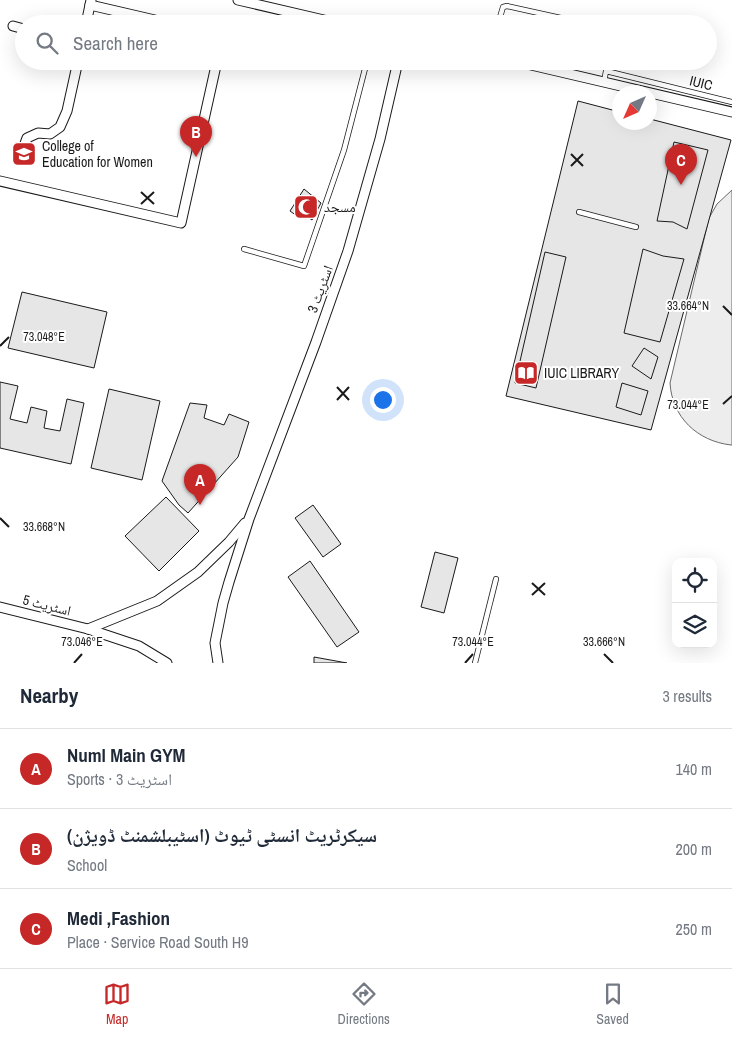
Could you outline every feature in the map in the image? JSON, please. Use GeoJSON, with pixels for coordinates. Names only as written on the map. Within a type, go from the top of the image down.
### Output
{"type":"FeatureCollection","features":[{"type":"Feature","properties":{"kind":"street"},"geometry":{"type":"LineString","coordinates":[[238,0],[302,15]]}},
{"type":"Feature","properties":{"kind":"street"},"geometry":{"type":"LineString","coordinates":[[91,3],[137,15]]}},
{"type":"Feature","properties":{"kind":"street"},"geometry":{"type":"LineString","coordinates":[[19,160],[27,138],[38,134],[50,134],[60,127],[67,111],[76,70]]}},
{"type":"Feature","properties":{"kind":"street"},"geometry":{"type":"LineString","coordinates":[[0,181],[181,224],[215,70]]}},
{"type":"Feature","properties":{"kind":"street","name":"اسٹریٹ 3"},"geometry":{"type":"LineString","coordinates":[[248,519],[348,251],[380,139],[396,70]]}},
{"type":"Feature","properties":{"kind":"street"},"geometry":{"type":"LineString","coordinates":[[553,70],[732,112]]}},
{"type":"Feature","properties":{"kind":"street"},"geometry":{"type":"LineString","coordinates":[[88,629],[158,601],[198,572],[229,542],[248,519]]}},
{"type":"Feature","properties":{"kind":"street"},"geometry":{"type":"LineString","coordinates":[[218,663],[215,643],[223,603],[248,519]]}},
{"type":"Feature","properties":{"kind":"street","name":"اسٹریٹ 5"},"geometry":{"type":"LineString","coordinates":[[0,607],[88,629],[139,646],[167,663]]}},
{"type":"Feature","properties":{"kind":"lane"},"geometry":{"type":"LineString","coordinates":[[501,15],[503,8],[507,6],[548,15]]}},
{"type":"Feature","properties":{"kind":"lane"},"geometry":{"type":"LineString","coordinates":[[244,249],[304,266],[344,150],[365,70]]}},
{"type":"Feature","properties":{"kind":"lane","name":"IUIC"},"geometry":{"type":"LineString","coordinates":[[604,82],[606,71],[732,102]]}},
{"type":"Feature","properties":{"kind":"lane"},"geometry":{"type":"LineString","coordinates":[[579,212],[636,227]]}},
{"type":"Feature","properties":{"kind":"lane"},"geometry":{"type":"LineString","coordinates":[[475,663],[496,579]]}},
{"type":"Feature","properties":{"kind":"shaded area"},"geometry":{"type":"Polygon","coordinates":[[[732,190],[731,445],[719,443],[697,433],[681,417],[672,395],[670,383],[709,218],[717,204],[732,190]]]}},
{"type":"Feature","properties":{"kind":"building"},"geometry":{"type":"Polygon","coordinates":[[[578,101],[612,110],[612,130],[657,130],[657,121],[731,140],[651,430],[506,396],[578,101]]]}},
{"type":"Feature","properties":{"kind":"building"},"geometry":{"type":"Polygon","coordinates":[[[674,142],[708,150],[687,229],[673,222],[657,221],[674,142]]]}},
{"type":"Feature","properties":{"kind":"building","name":"مسجد"},"geometry":{"type":"Polygon","coordinates":[[[304,189],[321,203],[312,220],[308,217],[306,219],[299,214],[297,216],[290,211],[304,189]]]}},
{"type":"Feature","properties":{"kind":"building"},"geometry":{"type":"Polygon","coordinates":[[[643,249],[663,256],[684,259],[660,342],[624,333],[643,249]]]}},
{"type":"Feature","properties":{"kind":"building"},"geometry":{"type":"Polygon","coordinates":[[[545,252],[566,257],[536,388],[515,383],[545,252]]]}},
{"type":"Feature","properties":{"kind":"building"},"geometry":{"type":"Polygon","coordinates":[[[22,292],[107,312],[94,368],[8,348],[22,292]]]}},
{"type":"Feature","properties":{"kind":"building"},"geometry":{"type":"Polygon","coordinates":[[[644,348],[658,357],[651,379],[632,366],[644,348]]]}},
{"type":"Feature","properties":{"kind":"building"},"geometry":{"type":"Polygon","coordinates":[[[0,382],[18,386],[10,419],[27,423],[31,407],[47,411],[44,428],[60,431],[67,399],[84,403],[71,464],[0,448],[0,382]]]}},
{"type":"Feature","properties":{"kind":"building"},"geometry":{"type":"Polygon","coordinates":[[[622,383],[648,391],[641,415],[616,407],[622,383]]]}},
{"type":"Feature","properties":{"kind":"building"},"geometry":{"type":"Polygon","coordinates":[[[109,389],[160,401],[142,480],[91,468],[109,389]]]}},
{"type":"Feature","properties":{"kind":"building"},"geometry":{"type":"Polygon","coordinates":[[[190,403],[207,405],[204,418],[224,425],[229,414],[249,422],[238,457],[188,513],[179,505],[162,481],[190,403]]]}},
{"type":"Feature","properties":{"kind":"building"},"geometry":{"type":"Polygon","coordinates":[[[166,497],[199,531],[159,571],[125,536],[166,497]]]}},
{"type":"Feature","properties":{"kind":"building"},"geometry":{"type":"Polygon","coordinates":[[[313,505],[341,544],[323,557],[295,518],[313,505]]]}},
{"type":"Feature","properties":{"kind":"building"},"geometry":{"type":"Polygon","coordinates":[[[435,552],[458,558],[444,613],[421,607],[435,552]]]}},
{"type":"Feature","properties":{"kind":"building"},"geometry":{"type":"Polygon","coordinates":[[[310,561],[359,632],[337,647],[288,577],[310,561]]]}},
{"type":"Feature","properties":{"kind":"building"},"geometry":{"type":"Polygon","coordinates":[[[314,657],[347,663],[314,663],[314,657]]]}},
{"type":"Feature","properties":{"kind":"place","name":"College of Education for Women"},"geometry":{"type":"Point","coordinates":[24,154]}},
{"type":"Feature","properties":{"kind":"place","name":"سیکرٹریٹ انسٹی ٹیوٹ (اسٹیبلشمنٹ ڈویژن)"},"geometry":{"type":"Point","coordinates":[196,157]}},
{"type":"Feature","properties":{"kind":"place","name":"Medi ,Fashion"},"geometry":{"type":"Point","coordinates":[681,185]}},
{"type":"Feature","properties":{"kind":"place","name":"مسجد"},"geometry":{"type":"Point","coordinates":[306,207]}},
{"type":"Feature","properties":{"kind":"place","name":"IUIC LIBRARY"},"geometry":{"type":"Point","coordinates":[526,373]}},
{"type":"Feature","properties":{"kind":"place","name":"Numl Main GYM"},"geometry":{"type":"Point","coordinates":[200,505]}}]}
